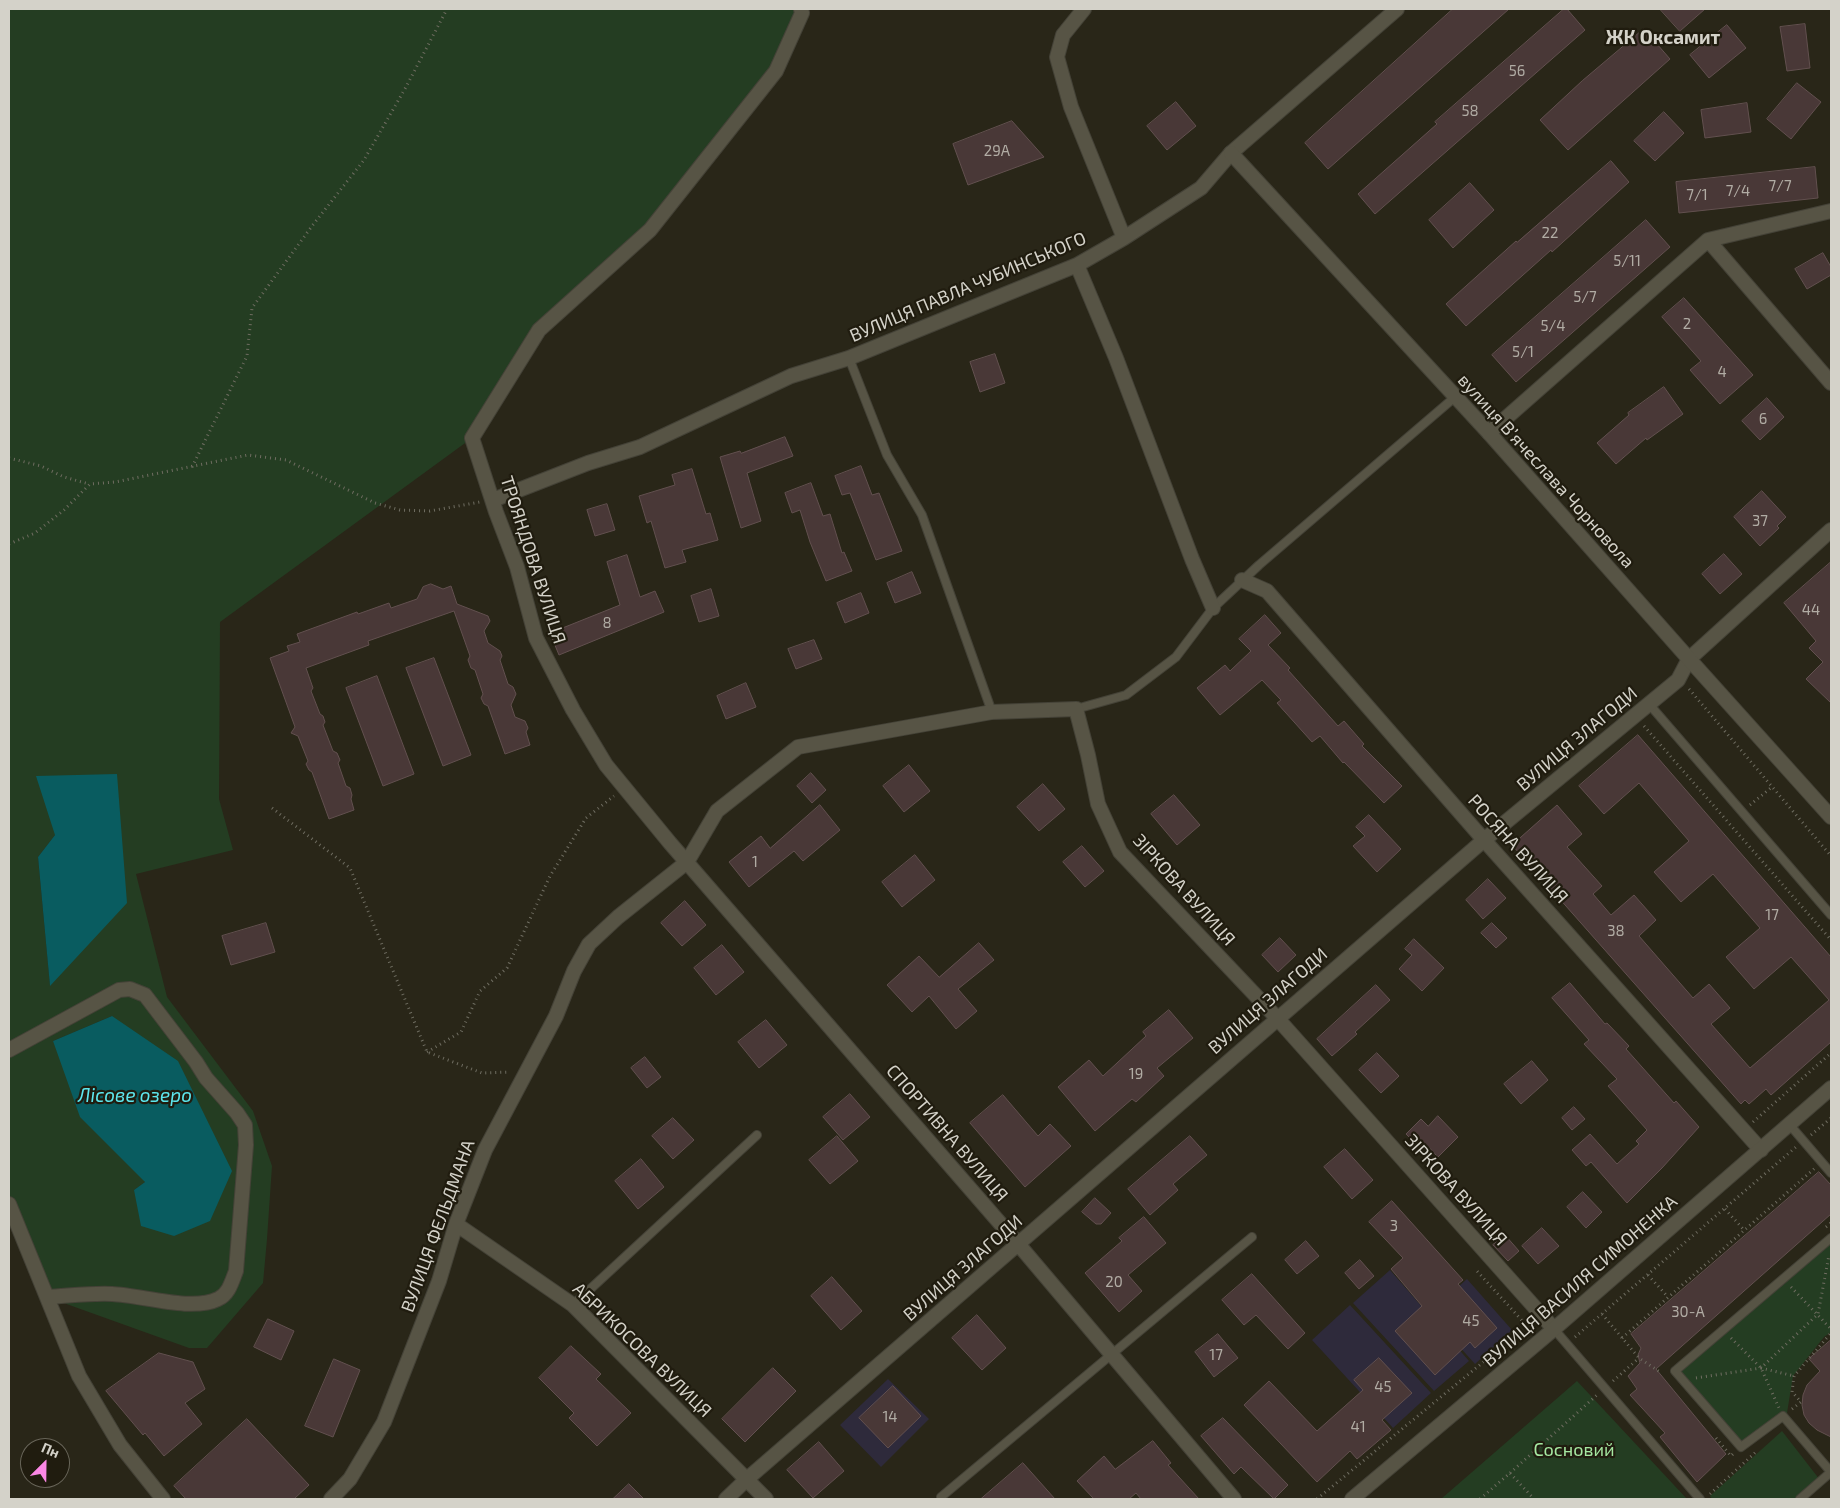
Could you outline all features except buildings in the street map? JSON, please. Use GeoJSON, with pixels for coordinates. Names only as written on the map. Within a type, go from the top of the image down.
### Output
{"type":"FeatureCollection","features":[{"type":"Feature","properties":{"kind":"street","name":"ТРОЯНДОВА ВУЛИЦЯ"},"geometry":{"type":"LineString","coordinates":[[687,862],[606,766],[536,638],[517,567],[472,438],[539,330],[650,230],[776,71],[802,13],[801,9]]}},
{"type":"Feature","properties":{"kind":"street"},"geometry":{"type":"LineString","coordinates":[[1084,9],[1063,35],[1057,57],[1071,107],[1124,238]]}},
{"type":"Feature","properties":{"kind":"street","name":"ВУЛИЦЯ ПАВЛА ЧУБИНСЬКОГО"},"geometry":{"type":"LineString","coordinates":[[493,500],[588,463],[640,447],[791,376],[849,358],[1077,265],[1124,238],[1201,188],[1231,153],[1397,9]]}},
{"type":"Feature","properties":{"kind":"street","name":"вулиця Вʼячеслава Чорновола"},"geometry":{"type":"LineString","coordinates":[[1231,153],[1489,433],[1831,817]]}},
{"type":"Feature","properties":{"kind":"street"},"geometry":{"type":"LineString","coordinates":[[1489,433],[1708,240],[1831,211]]}},
{"type":"Feature","properties":{"kind":"street"},"geometry":{"type":"LineString","coordinates":[[1708,240],[1831,383]]}},
{"type":"Feature","properties":{"kind":"street"},"geometry":{"type":"LineString","coordinates":[[1077,265],[1116,358],[1192,560],[1213,608]]}},
{"type":"Feature","properties":{"kind":"street","name":"ВУЛИЦЯ ЗЛАГОДИ"},"geometry":{"type":"LineString","coordinates":[[726,1499],[1277,1018],[1484,840],[1678,680],[1689,659],[1831,530]]}},
{"type":"Feature","properties":{"kind":"street","name":"РОСЯНА ВУЛИЦЯ"},"geometry":{"type":"LineString","coordinates":[[1242,580],[1268,590],[1484,840],[1761,1150]]}},
{"type":"Feature","properties":{"kind":"street"},"geometry":{"type":"LineString","coordinates":[[687,862],[716,811],[798,747],[992,712],[1076,709]]}},
{"type":"Feature","properties":{"kind":"street","name":"ЗІРКОВА ВУЛИЦЯ"},"geometry":{"type":"LineString","coordinates":[[1076,709],[1088,754],[1098,804],[1120,852],[1277,1018],[1554,1329]]}},
{"type":"Feature","properties":{"kind":"street","name":"ВУЛИЦЯ ФЕЛЬДМАНА"},"geometry":{"type":"LineString","coordinates":[[331,1499],[350,1479],[384,1422],[439,1281],[456,1224],[485,1150],[556,1016],[574,971],[589,944],[618,917],[687,862]]}},
{"type":"Feature","properties":{"kind":"street","name":"СПОРТИВНА ВУЛИЦЯ"},"geometry":{"type":"LineString","coordinates":[[687,862],[1019,1245],[1234,1499]]}},
{"type":"Feature","properties":{"kind":"street"},"geometry":{"type":"LineString","coordinates":[[9,1050],[120,990],[130,989],[144,995],[196,1062],[206,1078],[237,1113],[245,1125],[246,1145],[236,1271],[230,1288],[219,1299],[203,1304],[154,1301],[112,1294],[46,1297]]}},
{"type":"Feature","properties":{"kind":"street","name":"ВУЛИЦЯ ВАСИЛЯ СИМОНЕНКА"},"geometry":{"type":"LineString","coordinates":[[1352,1499],[1554,1329],[1831,1088]]}},
{"type":"Feature","properties":{"kind":"street"},"geometry":{"type":"LineString","coordinates":[[9,1204],[79,1376],[120,1446],[163,1499]]}},
{"type":"Feature","properties":{"kind":"street","name":"АБРИКОСОВА ВУЛИЦЯ"},"geometry":{"type":"LineString","coordinates":[[456,1224],[572,1305],[766,1499]]}},
{"type":"Feature","properties":{"kind":"lane"},"geometry":{"type":"LineString","coordinates":[[849,358],[887,455],[922,515],[992,712]]}},
{"type":"Feature","properties":{"kind":"lane"},"geometry":{"type":"LineString","coordinates":[[1076,709],[1126,696],[1176,658],[1213,608],[1242,580],[1456,397]]}},
{"type":"Feature","properties":{"kind":"lane"},"geometry":{"type":"LineString","coordinates":[[1649,704],[1831,915]]}},
{"type":"Feature","properties":{"kind":"lane"},"geometry":{"type":"LineString","coordinates":[[1789,1124],[1831,1173]]}},
{"type":"Feature","properties":{"kind":"lane"},"geometry":{"type":"LineString","coordinates":[[572,1305],[757,1135]]}},
{"type":"Feature","properties":{"kind":"lane"},"geometry":{"type":"LineString","coordinates":[[941,1497],[1252,1237]]}},
{"type":"Feature","properties":{"kind":"lane"},"geometry":{"type":"LineString","coordinates":[[1800,1499],[1831,1472],[1783,1416],[1741,1447],[1675,1370],[1831,1238]]}},
{"type":"Feature","properties":{"kind":"lane"},"geometry":{"type":"LineString","coordinates":[[1554,1329],[1608,1386],[1703,1498]]}},
{"type":"Feature","properties":{"kind":"path"},"geometry":{"type":"LineString","coordinates":[[192,467],[247,356],[252,308],[312,226],[364,160],[406,87],[447,9]]}},
{"type":"Feature","properties":{"kind":"path"},"geometry":{"type":"LineString","coordinates":[[9,458],[41,466],[64,477],[90,484],[115,482],[248,455],[286,460],[375,503],[400,510],[430,511],[493,500]]}},
{"type":"Feature","properties":{"kind":"path"},"geometry":{"type":"LineString","coordinates":[[9,544],[35,533],[64,510],[90,484]]}},
{"type":"Feature","properties":{"kind":"path"},"geometry":{"type":"LineString","coordinates":[[1686,686],[1831,856]]}},
{"type":"Feature","properties":{"kind":"path"},"geometry":{"type":"LineString","coordinates":[[1643,725],[1831,940]]}},
{"type":"Feature","properties":{"kind":"path"},"geometry":{"type":"LineString","coordinates":[[427,1052],[461,1032],[480,991],[507,968],[550,876],[586,818],[624,787]]}},
{"type":"Feature","properties":{"kind":"path"},"geometry":{"type":"LineString","coordinates":[[1742,812],[1772,787]]}},
{"type":"Feature","properties":{"kind":"path"},"geometry":{"type":"LineString","coordinates":[[272,808],[350,868],[427,1052],[482,1073],[511,1072]]}},
{"type":"Feature","properties":{"kind":"path"},"geometry":{"type":"LineString","coordinates":[[1744,1130],[1831,1054]]}},
{"type":"Feature","properties":{"kind":"path"},"geometry":{"type":"LineString","coordinates":[[1810,1136],[1831,1118]]}},
{"type":"Feature","properties":{"kind":"path"},"geometry":{"type":"LineString","coordinates":[[1567,1344],[1803,1142]]}},
{"type":"Feature","properties":{"kind":"path"},"geometry":{"type":"LineString","coordinates":[[1622,1338],[1817,1166]]}},
{"type":"Feature","properties":{"kind":"path"},"geometry":{"type":"LineString","coordinates":[[1725,1209],[1744,1230]]}},
{"type":"Feature","properties":{"kind":"path"},"geometry":{"type":"LineString","coordinates":[[1760,1368],[1818,1314],[1830,1249]]}},
{"type":"Feature","properties":{"kind":"path"},"geometry":{"type":"LineString","coordinates":[[1317,1499],[1527,1326],[1476,1270]]}},
{"type":"Feature","properties":{"kind":"path"},"geometry":{"type":"LineString","coordinates":[[1648,1275],[1668,1297]]}},
{"type":"Feature","properties":{"kind":"path"},"geometry":{"type":"LineString","coordinates":[[1784,1279],[1831,1329]]}},
{"type":"Feature","properties":{"kind":"path"},"geometry":{"type":"LineString","coordinates":[[1602,1314],[1639,1358],[1660,1372]]}},
{"type":"Feature","properties":{"kind":"path"},"geometry":{"type":"LineString","coordinates":[[1724,1330],[1760,1368],[1783,1416],[1801,1402],[1792,1392],[1794,1376],[1831,1333]]}},
{"type":"Feature","properties":{"kind":"path"},"geometry":{"type":"LineString","coordinates":[[1480,1499],[1639,1358]]}},
{"type":"Feature","properties":{"kind":"path"},"geometry":{"type":"LineString","coordinates":[[1683,1380],[1760,1368],[1794,1376]]}},
{"type":"Feature","properties":{"kind":"path"},"geometry":{"type":"LineString","coordinates":[[1703,1498],[1762,1448]]}},
{"type":"Feature","properties":{"kind":"path"},"geometry":{"type":"LineString","coordinates":[[1510,1473],[1534,1499]]}},
{"type":"Feature","properties":{"kind":"shaded area"},"geometry":{"type":"Polygon","coordinates":[[[1390,1270],[1469,1361],[1434,1391],[1353,1303],[1390,1270]]]}},
{"type":"Feature","properties":{"kind":"shaded area"},"geometry":{"type":"Polygon","coordinates":[[[1467,1279],[1512,1330],[1475,1364],[1429,1313],[1467,1279]]]}},
{"type":"Feature","properties":{"kind":"shaded area"},"geometry":{"type":"Polygon","coordinates":[[[1350,1305],[1431,1393],[1393,1428],[1312,1340],[1350,1305]]]}},
{"type":"Feature","properties":{"kind":"shaded area"},"geometry":{"type":"Polygon","coordinates":[[[888,1379],[929,1419],[881,1467],[840,1425],[888,1379]]]}},
{"type":"Feature","properties":{"kind":"green space"},"geometry":{"type":"Polygon","coordinates":[[[9,9],[801,9],[776,71],[650,230],[539,330],[472,438],[220,622],[219,799],[233,850],[136,874],[167,997],[253,1111],[272,1166],[263,1283],[207,1348],[189,1348],[47,1297],[9,1204],[9,9]],[[55,835],[38,857],[50,985],[55,835]],[[112,1016],[53,1041],[145,1182],[134,1190],[174,1236],[112,1016]]]}},
{"type":"Feature","properties":{"kind":"green space"},"geometry":{"type":"Polygon","coordinates":[[[1831,1243],[1831,1332],[1824,1337],[1793,1376],[1787,1413],[1741,1442],[1680,1370],[1831,1243]]]}},
{"type":"Feature","properties":{"kind":"green space","name":"Сосновий"},"geometry":{"type":"Polygon","coordinates":[[[1577,1381],[1687,1499],[1441,1499],[1577,1381]]]}},
{"type":"Feature","properties":{"kind":"green space"},"geometry":{"type":"Polygon","coordinates":[[[1782,1431],[1820,1480],[1798,1499],[1712,1499],[1710,1496],[1782,1431]]]}},
{"type":"Feature","properties":{"kind":"water"},"geometry":{"type":"Polygon","coordinates":[[[117,774],[127,903],[50,986],[38,857],[55,835],[36,776],[117,774]]]}},
{"type":"Feature","properties":{"kind":"water","name":"Лісове озеро"},"geometry":{"type":"Polygon","coordinates":[[[112,1016],[178,1061],[232,1171],[210,1221],[174,1236],[141,1226],[134,1190],[145,1182],[80,1117],[53,1041],[112,1016]]]}},
{"type":"Feature","properties":{"kind":"district","name":"ЖК Оксамит"},"geometry":{"type":"Point","coordinates":[1663,38]}}]}
